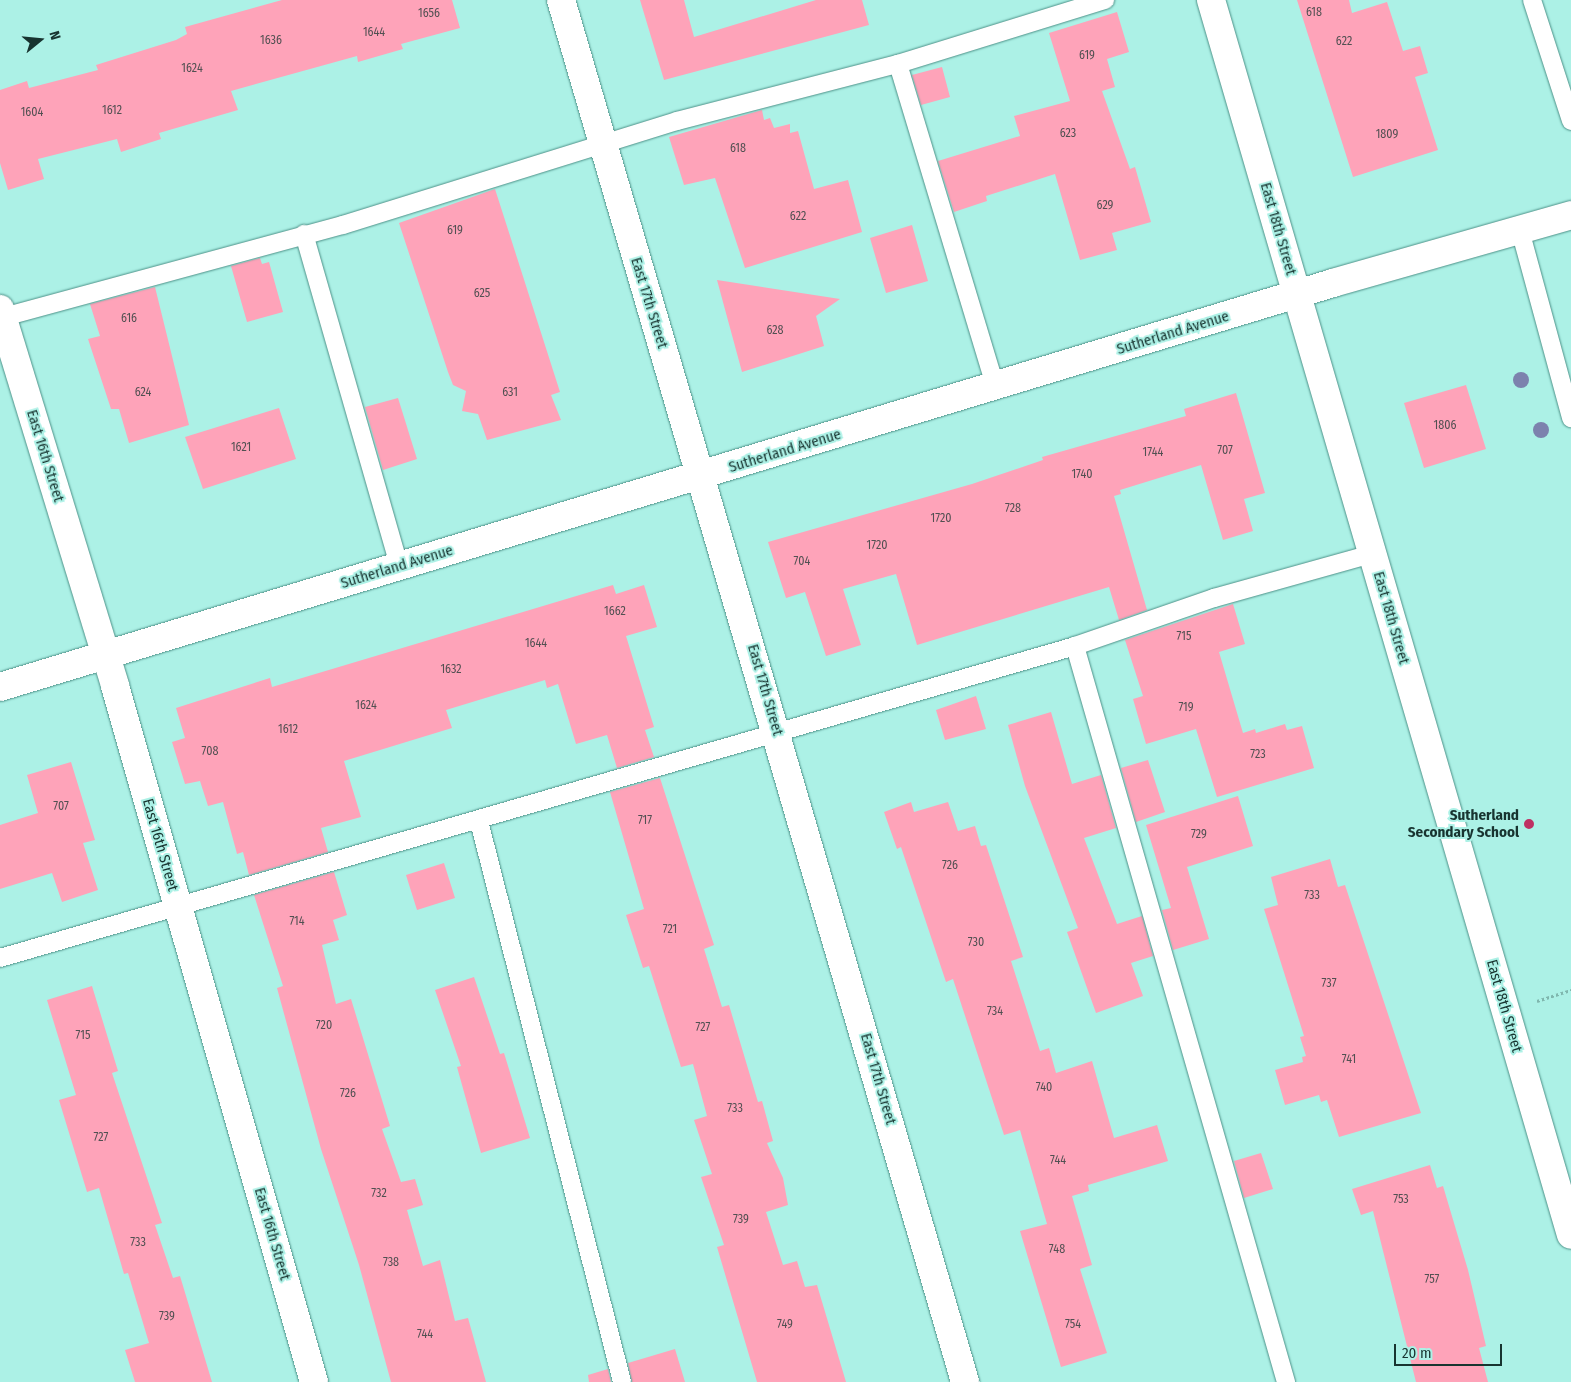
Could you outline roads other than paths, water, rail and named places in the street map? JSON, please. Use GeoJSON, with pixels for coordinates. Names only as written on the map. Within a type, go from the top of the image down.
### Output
{"type":"FeatureCollection","features":[{"type":"Feature","properties":{"kind":"street","name":"East 17th Street"},"geometry":{"type":"LineString","coordinates":[[561,0],[601,146],[702,476],[778,734],[965,1382]]}},
{"type":"Feature","properties":{"kind":"street","name":"East 18th Street"},"geometry":{"type":"LineString","coordinates":[[1211,0],[1571,1235]]}},
{"type":"Feature","properties":{"kind":"street","name":"Sutherland Avenue"},"geometry":{"type":"LineString","coordinates":[[0,687],[995,386],[1571,215]]}},
{"type":"Feature","properties":{"kind":"street","name":"East 16th Street"},"geometry":{"type":"LineString","coordinates":[[1,315],[105,654],[314,1382]]}},
{"type":"Feature","properties":{"kind":"lane"},"geometry":{"type":"LineString","coordinates":[[1,315],[304,234],[601,146],[677,121],[898,64],[1105,0]]}},
{"type":"Feature","properties":{"kind":"lane"},"geometry":{"type":"LineString","coordinates":[[1532,0],[1571,121]]}},
{"type":"Feature","properties":{"kind":"lane"},"geometry":{"type":"LineString","coordinates":[[898,64],[995,386]]}},
{"type":"Feature","properties":{"kind":"lane"},"geometry":{"type":"LineString","coordinates":[[1520,230],[1571,418]]}},
{"type":"Feature","properties":{"kind":"lane"},"geometry":{"type":"LineString","coordinates":[[304,234],[399,566]]}},
{"type":"Feature","properties":{"kind":"lane"},"geometry":{"type":"LineString","coordinates":[[0,958],[778,734],[1075,646],[1214,598],[1372,554]]}},
{"type":"Feature","properties":{"kind":"lane"},"geometry":{"type":"LineString","coordinates":[[1075,646],[1286,1382]]}},
{"type":"Feature","properties":{"kind":"lane"},"geometry":{"type":"LineString","coordinates":[[478,821],[622,1382]]}},
{"type":"Feature","properties":{"kind":"place","name":"Sutherland Secondary School"},"geometry":{"type":"Point","coordinates":[1529,824]}}]}
